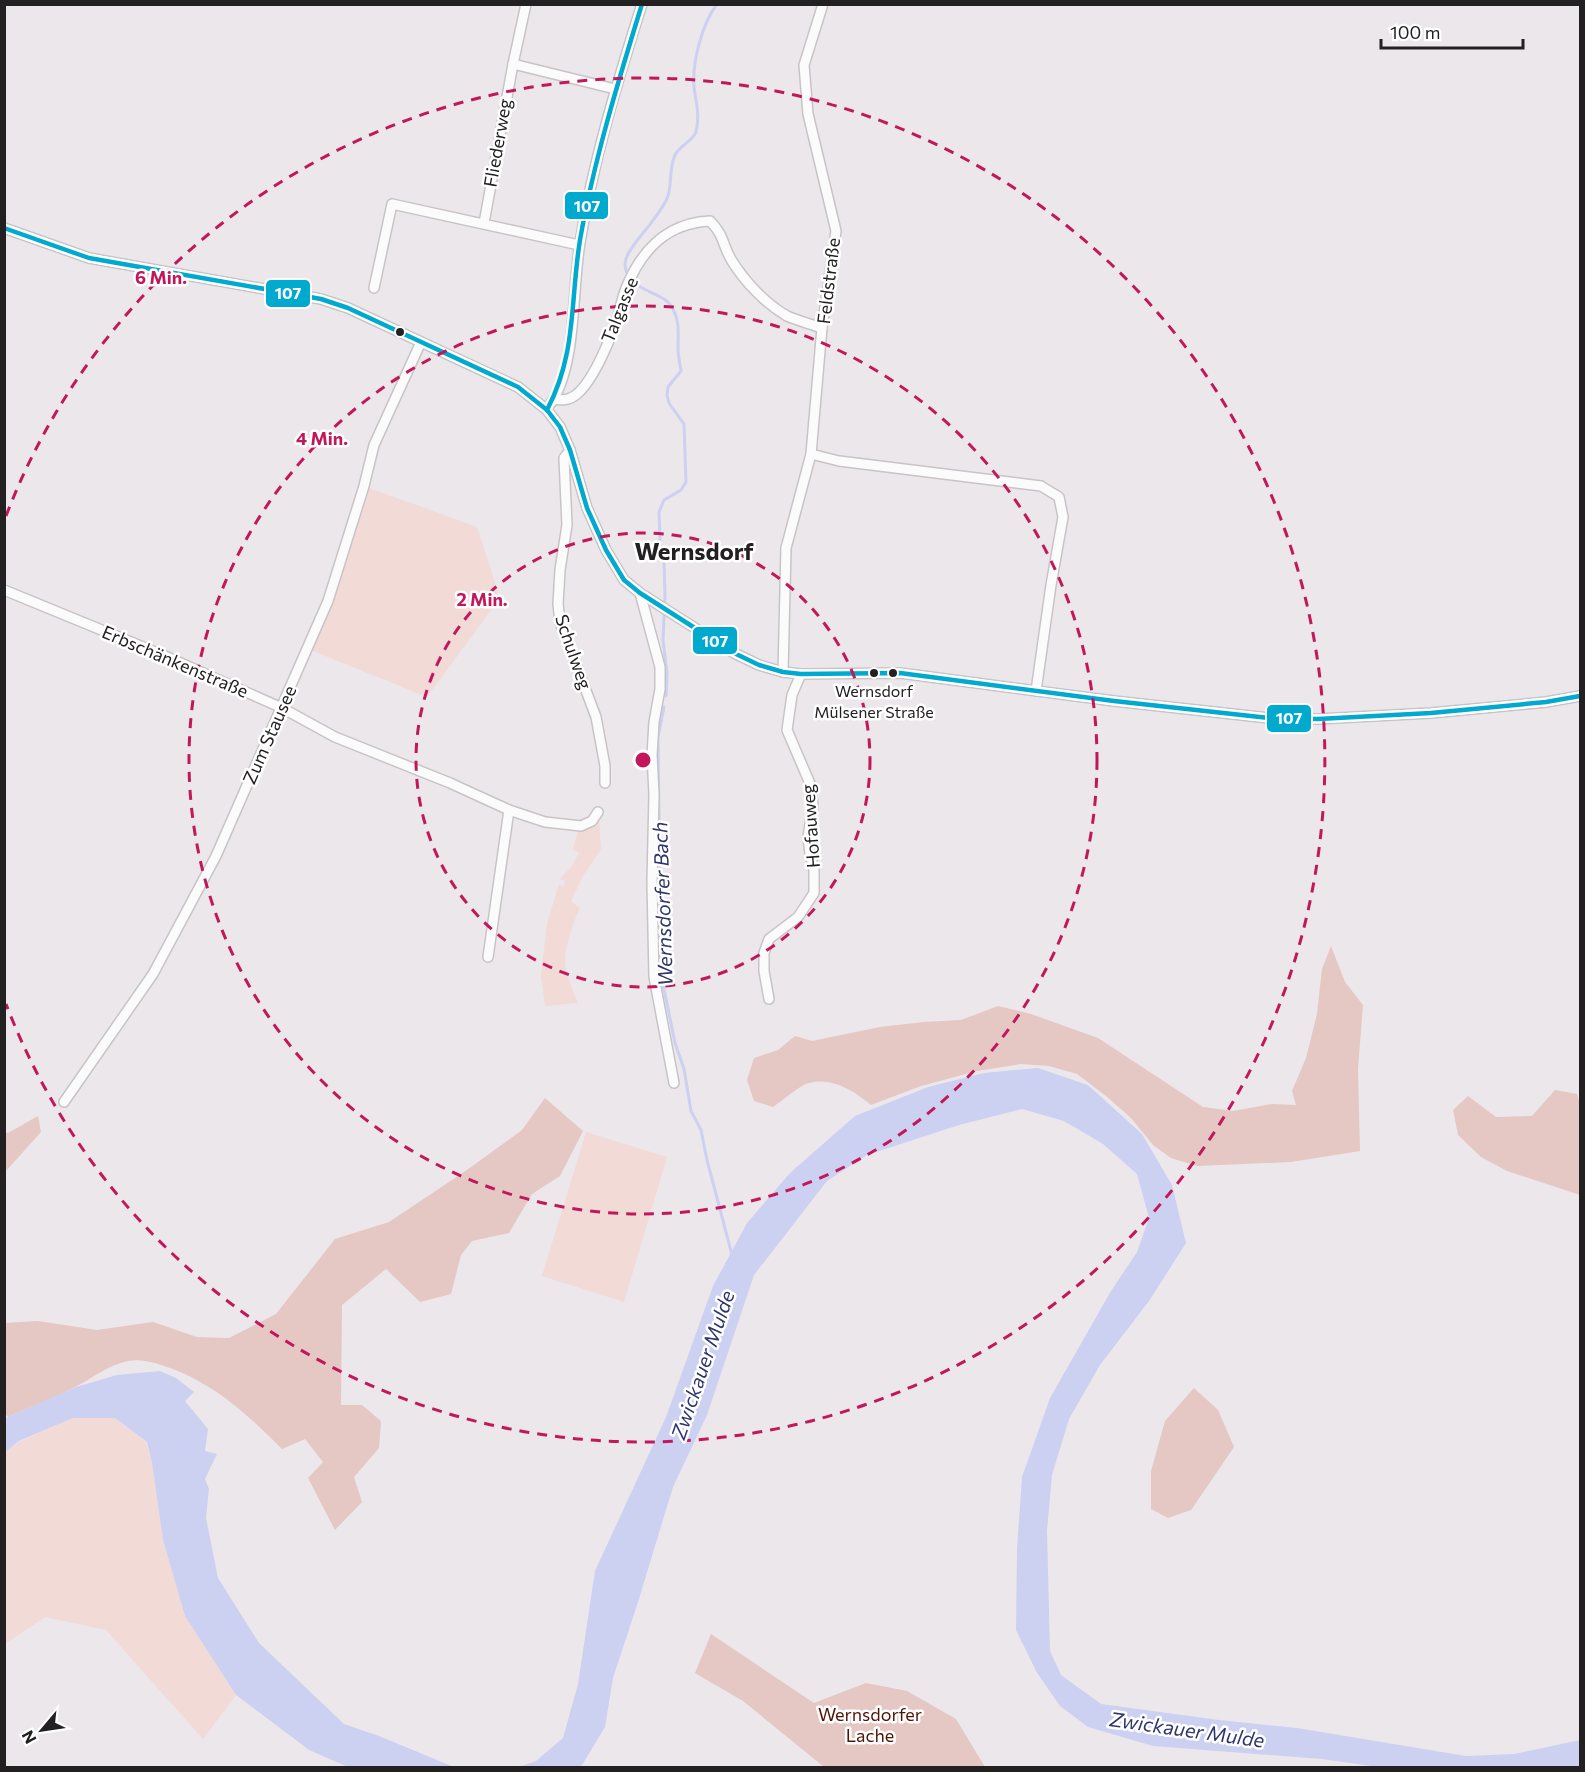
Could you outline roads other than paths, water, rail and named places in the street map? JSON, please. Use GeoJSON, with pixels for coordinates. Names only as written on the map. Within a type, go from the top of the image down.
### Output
{"type":"FeatureCollection","features":[{"type":"Feature","properties":{"kind":"street","name":"Fliederweg"},"geometry":{"type":"LineString","coordinates":[[484,223],[526,4]]}},
{"type":"Feature","properties":{"kind":"street"},"geometry":{"type":"LineString","coordinates":[[547,410],[554,399],[568,360],[579,245],[594,168],[615,89],[642,4]]}},
{"type":"Feature","properties":{"kind":"street","name":"Feldstraße"},"geometry":{"type":"LineString","coordinates":[[783,672],[786,548],[812,454],[822,328],[836,231],[808,114],[804,65],[823,4]]}},
{"type":"Feature","properties":{"kind":"street"},"geometry":{"type":"LineString","coordinates":[[513,64],[615,89]]}},
{"type":"Feature","properties":{"kind":"street"},"geometry":{"type":"LineString","coordinates":[[374,288],[392,204],[579,245]]}},
{"type":"Feature","properties":{"kind":"street","name":"Talgasse"},"geometry":{"type":"LineString","coordinates":[[554,399],[566,400],[574,397],[588,382],[614,327],[632,277],[643,257],[660,237],[674,228],[692,222],[710,221],[719,230],[730,259],[745,279],[772,306],[789,316],[822,328]]}},
{"type":"Feature","properties":{"kind":"street"},"geometry":{"type":"LineString","coordinates":[[4,228],[89,258],[321,299],[348,308],[518,387],[547,410],[560,427],[570,450],[587,508],[606,550],[624,579],[655,603],[734,653],[759,665],[783,672],[801,674],[900,673],[1269,718],[1317,719],[1431,713],[1546,702],[1581,696]]}},
{"type":"Feature","properties":{"kind":"street","name":"Zum Stausee"},"geometry":{"type":"LineString","coordinates":[[64,1101],[153,974],[216,856],[328,601],[364,486],[374,445],[421,342]]}},
{"type":"Feature","properties":{"kind":"street","name":"Schulweg"},"geometry":{"type":"LineString","coordinates":[[570,450],[564,458],[567,525],[560,570],[558,604],[560,622],[596,717],[605,766],[605,783]]}},
{"type":"Feature","properties":{"kind":"street"},"geometry":{"type":"LineString","coordinates":[[812,454],[839,461],[1041,486],[1059,497],[1063,517],[1036,691]]}},
{"type":"Feature","properties":{"kind":"street","name":"Erbschänkenstraße"},"geometry":{"type":"LineString","coordinates":[[4,590],[165,656],[282,708],[335,737],[450,783],[509,810],[545,822],[581,826],[592,821],[598,812]]}},
{"type":"Feature","properties":{"kind":"street"},"geometry":{"type":"LineString","coordinates":[[640,593],[660,667],[660,688],[654,722],[652,755],[654,978],[674,1083]]}},
{"type":"Feature","properties":{"kind":"street","name":"Hofauweg"},"geometry":{"type":"LineString","coordinates":[[769,999],[764,971],[764,953],[769,939],[798,917],[814,893],[814,870],[808,837],[813,806],[811,786],[787,730],[792,695],[801,674]]}},
{"type":"Feature","properties":{"kind":"street"},"geometry":{"type":"LineString","coordinates":[[488,957],[509,810]]}},
{"type":"Feature","properties":{"kind":"water","name":"Zwickauer Mulde"},"geometry":{"type":"Polygon","coordinates":[[[1038,1068],[1088,1085],[1142,1134],[1172,1185],[1186,1243],[1149,1301],[1100,1365],[1069,1419],[1052,1475],[1047,1531],[1050,1651],[1061,1675],[1101,1704],[1297,1728],[1466,1756],[1514,1754],[1580,1740],[1580,1767],[1385,1768],[1322,1759],[1153,1746],[1088,1727],[1060,1706],[1036,1671],[1016,1630],[1017,1549],[1022,1477],[1050,1398],[1111,1291],[1137,1252],[1149,1218],[1137,1174],[1103,1144],[1064,1121],[1022,1109],[959,1125],[867,1155],[827,1181],[754,1275],[707,1415],[673,1487],[613,1678],[605,1727],[582,1765],[578,1767],[519,1767],[536,1761],[563,1738],[578,1684],[595,1571],[666,1417],[713,1286],[747,1223],[790,1173],[855,1116],[928,1087],[984,1073],[1038,1068]]]}},
{"type":"Feature","properties":{"kind":"water"},"geometry":{"type":"Polygon","coordinates":[[[160,1371],[176,1378],[194,1392],[185,1401],[208,1429],[205,1451],[217,1454],[205,1479],[209,1489],[206,1518],[218,1578],[259,1643],[344,1724],[454,1767],[348,1767],[309,1750],[236,1695],[185,1616],[163,1540],[147,1442],[115,1418],[73,1418],[19,1441],[5,1452],[5,1419],[8,1417],[76,1387],[117,1375],[160,1371]]]}},
{"type":"Feature","properties":{"kind":"waterway","name":"Wernsdorfer Bach"},"geometry":{"type":"LineString","coordinates":[[666,696],[667,674],[663,640],[664,562],[660,541],[659,512],[664,500],[681,490],[686,482],[684,424],[669,403],[667,395],[668,387],[681,371],[678,328],[677,319],[668,303],[632,281],[625,265],[631,249],[667,199],[675,155],[696,132],[698,115],[694,87],[696,55],[707,22],[717,4]]}},
{"type":"Feature","properties":{"kind":"waterway","name":"Wernsdorfer Bach"},"geometry":{"type":"LineString","coordinates":[[664,707],[658,737],[661,974],[675,1043],[684,1069],[691,1111],[701,1130],[732,1255]]}},
{"type":"Feature","properties":{"kind":"place","name":"Wernsdorf Mülsener Straße"},"geometry":{"type":"Point","coordinates":[874,673]}},
{"type":"Feature","properties":{"kind":"district","name":"Wernsdorf"},"geometry":{"type":"Point","coordinates":[694,552]}},
{"type":"Feature","properties":{"kind":"park label","name":"Wernsdorfer Lache"},"geometry":{"type":"Point","coordinates":[870,1725]}}]}
